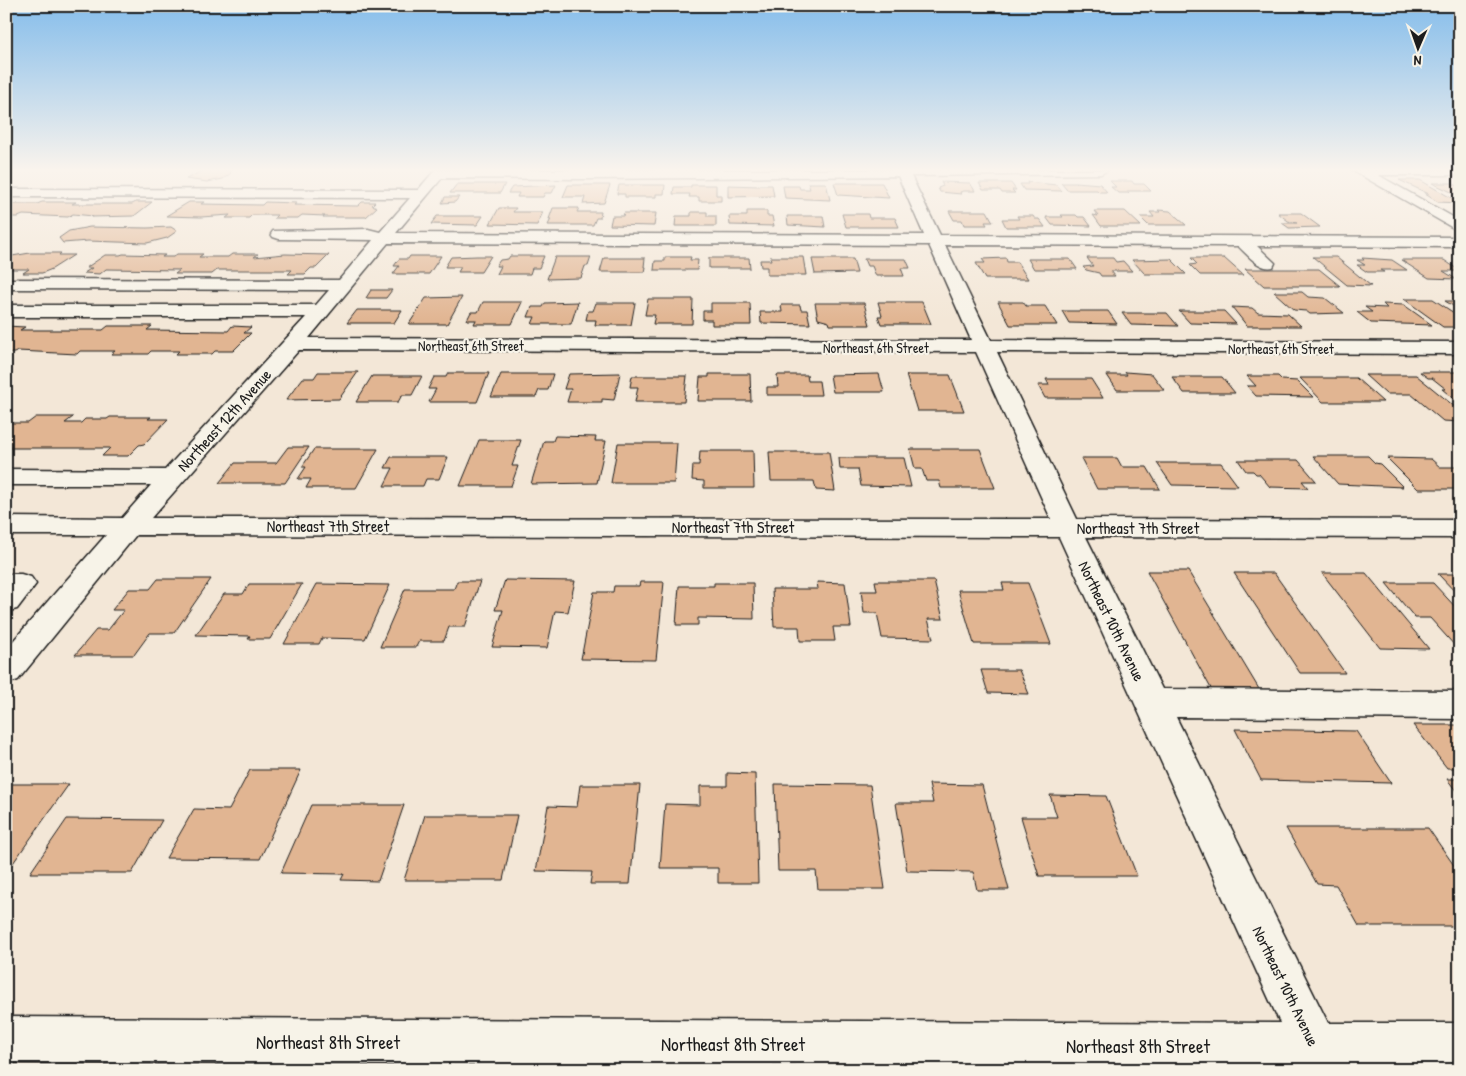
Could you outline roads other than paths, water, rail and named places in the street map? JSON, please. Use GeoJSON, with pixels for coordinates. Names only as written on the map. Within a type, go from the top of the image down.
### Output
{"type":"FeatureCollection","features":[{"type":"Feature","properties":{"kind":"street","name":"Northeast 12th Avenue"},"geometry":{"type":"LineString","coordinates":[[10,663],[129,526],[293,344],[399,220]]}},
{"type":"Feature","properties":{"kind":"street","name":"Northeast 10th Avenue"},"geometry":{"type":"LineString","coordinates":[[926,220],[1068,528],[1321,1058]]}},
{"type":"Feature","properties":{"kind":"street"},"geometry":{"type":"LineString","coordinates":[[1448,220],[1460,227]]}},
{"type":"Feature","properties":{"kind":"street"},"geometry":{"type":"LineString","coordinates":[[279,234],[368,234],[384,238],[1460,242]]}},
{"type":"Feature","properties":{"kind":"street"},"geometry":{"type":"LineString","coordinates":[[1242,242],[1267,263]]}},
{"type":"Feature","properties":{"kind":"street"},"geometry":{"type":"LineString","coordinates":[[6,284],[342,285]]}},
{"type":"Feature","properties":{"kind":"street"},"geometry":{"type":"LineString","coordinates":[[6,311],[320,311]]}},
{"type":"Feature","properties":{"kind":"street","name":"Northeast 6th Street"},"geometry":{"type":"LineString","coordinates":[[293,344],[984,348],[1460,348]]}},
{"type":"Feature","properties":{"kind":"street"},"geometry":{"type":"LineString","coordinates":[[6,478],[172,478]]}},
{"type":"Feature","properties":{"kind":"street","name":"Northeast 7th Street"},"geometry":{"type":"LineString","coordinates":[[6,526],[1460,529]]}},
{"type":"Feature","properties":{"kind":"street"},"geometry":{"type":"LineString","coordinates":[[6,584],[21,584],[6,601]]}},
{"type":"Feature","properties":{"kind":"street"},"geometry":{"type":"LineString","coordinates":[[1151,703],[1460,705]]}},
{"type":"Feature","properties":{"kind":"street","name":"Northeast 8th Street"},"geometry":{"type":"LineString","coordinates":[[6,1040],[1321,1058],[1460,1047]]}}]}
